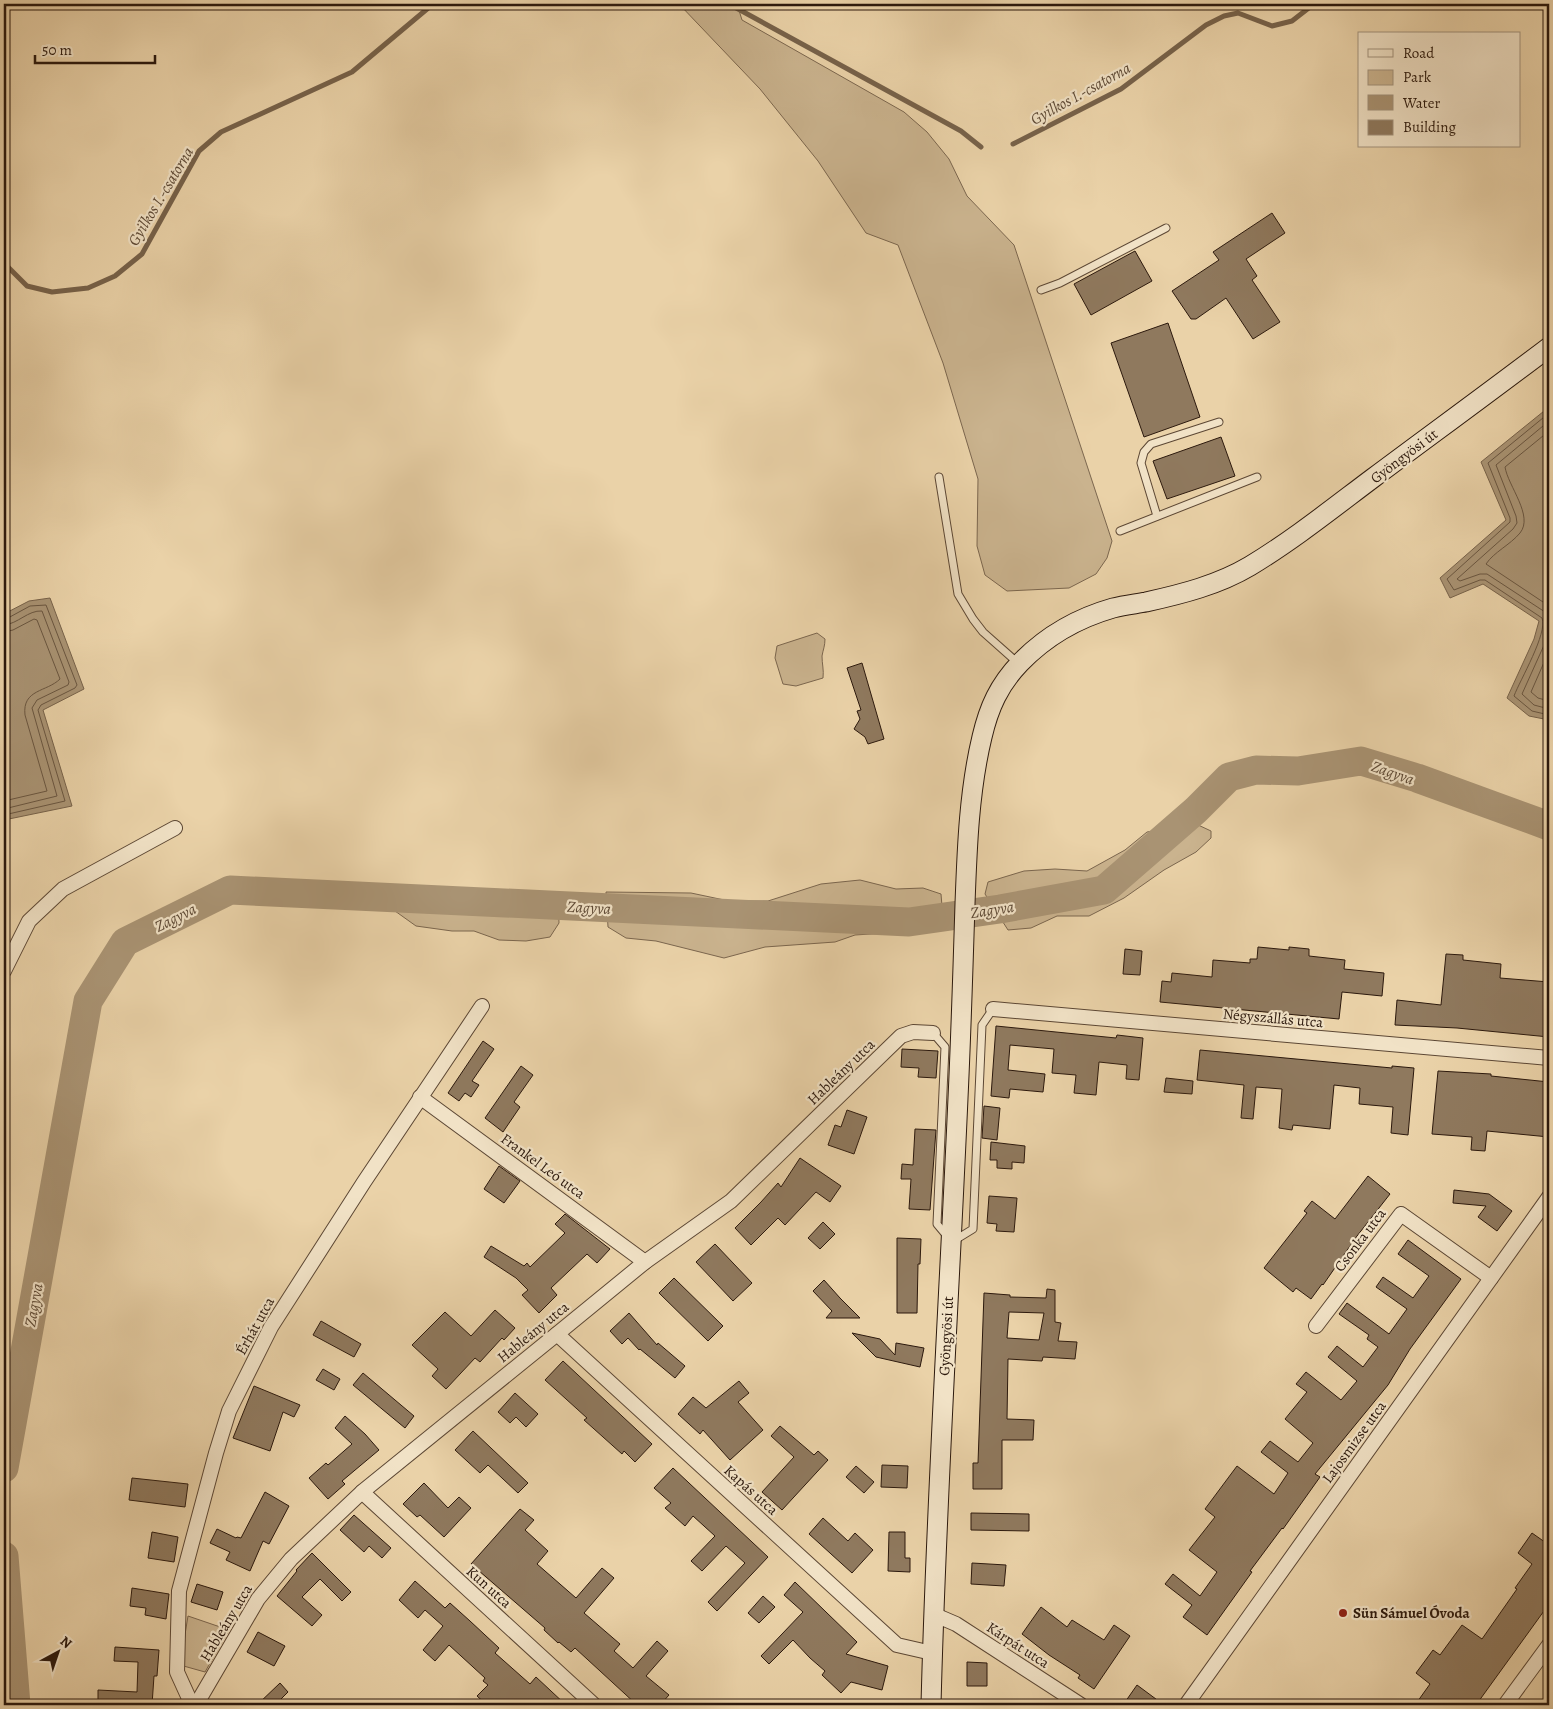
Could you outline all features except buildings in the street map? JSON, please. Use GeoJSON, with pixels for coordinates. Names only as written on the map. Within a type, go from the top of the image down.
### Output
{"type":"FeatureCollection","features":[{"type":"Feature","properties":{"kind":"street","name":"Gyöngyösi út"},"geometry":{"type":"LineString","coordinates":[[931,1705],[967,854],[976,764],[988,713],[999,688],[1019,664],[1039,645],[1062,629],[1089,616],[1117,606],[1142,603],[1211,584],[1249,566],[1325,514],[1549,347]]}},
{"type":"Feature","properties":{"kind":"street"},"geometry":{"type":"LineString","coordinates":[[4,971],[29,921],[63,890],[175,828]]}},
{"type":"Feature","properties":{"kind":"street","name":"Érhát utca"},"geometry":{"type":"LineString","coordinates":[[194,1705],[177,1672],[179,1591],[229,1411],[270,1327],[420,1097],[482,1006]]}},
{"type":"Feature","properties":{"kind":"street","name":"Négyszállás utca"},"geometry":{"type":"LineString","coordinates":[[993,1010],[1549,1058]]}},
{"type":"Feature","properties":{"kind":"street","name":"Hableány utca"},"geometry":{"type":"LineString","coordinates":[[194,1705],[258,1599],[290,1559],[362,1492],[646,1262],[732,1201],[901,1036],[913,1032],[933,1033]]}},
{"type":"Feature","properties":{"kind":"street","name":"Frankel Leó utca"},"geometry":{"type":"LineString","coordinates":[[420,1097],[646,1262]]}},
{"type":"Feature","properties":{"kind":"street","name":"Lajosmizse utca"},"geometry":{"type":"LineString","coordinates":[[1186,1705],[1549,1197]]}},
{"type":"Feature","properties":{"kind":"street","name":"Csonka utca"},"geometry":{"type":"LineString","coordinates":[[1316,1326],[1401,1214],[1491,1278]]}},
{"type":"Feature","properties":{"kind":"street","name":"Kapás utca"},"geometry":{"type":"LineString","coordinates":[[557,1334],[897,1645],[932,1653]]}},
{"type":"Feature","properties":{"kind":"street","name":"Kun utca"},"geometry":{"type":"LineString","coordinates":[[362,1492],[594,1705]]}},
{"type":"Feature","properties":{"kind":"street","name":"Kárpát utca"},"geometry":{"type":"LineString","coordinates":[[935,1615],[956,1624],[1081,1705]]}},
{"type":"Feature","properties":{"kind":"street"},"geometry":{"type":"LineString","coordinates":[[1505,1705],[1549,1645]]}},
{"type":"Feature","properties":{"kind":"lane"},"geometry":{"type":"LineString","coordinates":[[1041,290],[1060,283],[1166,228]]}},
{"type":"Feature","properties":{"kind":"lane"},"geometry":{"type":"LineString","coordinates":[[1157,516],[1141,464],[1144,452],[1151,444],[1219,422]]}},
{"type":"Feature","properties":{"kind":"lane"},"geometry":{"type":"LineString","coordinates":[[939,477],[958,594],[972,619],[983,632],[1019,664]]}},
{"type":"Feature","properties":{"kind":"lane"},"geometry":{"type":"LineString","coordinates":[[1120,531],[1257,477]]}},
{"type":"Feature","properties":{"kind":"lane"},"geometry":{"type":"LineString","coordinates":[[933,1033],[945,1047],[936,1224],[952,1242],[973,1229],[982,1025],[993,1010]]}},
{"type":"Feature","properties":{"kind":"green space"},"geometry":{"type":"Polygon","coordinates":[[[679,4],[737,4],[742,20],[904,112],[927,132],[949,159],[967,196],[1014,245],[1112,541],[1107,558],[1096,574],[1069,588],[1007,591],[985,575],[977,546],[978,479],[943,363],[898,245],[866,233],[818,161],[760,89],[679,4]]]}},
{"type":"Feature","properties":{"kind":"green space"},"geometry":{"type":"Polygon","coordinates":[[[817,633],[825,639],[822,656],[823,678],[796,686],[783,684],[775,658],[777,646],[817,633]]]}},
{"type":"Feature","properties":{"kind":"green space"},"geometry":{"type":"Polygon","coordinates":[[[1196,824],[1211,831],[1211,838],[1196,852],[1164,870],[1124,898],[1089,916],[1057,916],[1031,928],[1008,930],[985,894],[988,882],[1024,871],[1055,869],[1087,871],[1125,850],[1147,832],[1196,824]]]}},
{"type":"Feature","properties":{"kind":"green space"},"geometry":{"type":"Polygon","coordinates":[[[860,880],[896,889],[923,888],[941,894],[942,906],[918,931],[855,935],[835,942],[765,947],[724,958],[656,941],[626,938],[608,927],[606,892],[691,893],[729,901],[768,901],[821,884],[860,880]]]}},
{"type":"Feature","properties":{"kind":"green space"},"geometry":{"type":"Polygon","coordinates":[[[401,888],[558,895],[559,923],[550,937],[526,941],[499,940],[474,931],[452,931],[416,926],[395,911],[401,888]]]}},
{"type":"Feature","properties":{"kind":"green space"},"geometry":{"type":"Polygon","coordinates":[[[188,1616],[229,1630],[205,1672],[180,1665],[188,1616]]]}},
{"type":"Feature","properties":{"kind":"water"},"geometry":{"type":"Polygon","coordinates":[[[1549,407],[1549,720],[1529,716],[1507,698],[1534,639],[1539,621],[1483,584],[1450,598],[1440,578],[1506,520],[1481,462],[1549,407]]]}},
{"type":"Feature","properties":{"kind":"water"},"geometry":{"type":"Polygon","coordinates":[[[50,598],[84,689],[43,710],[72,806],[4,820],[4,614],[29,601],[50,598]]]}},
{"type":"Feature","properties":{"kind":"waterway","name":"Gyilkos I.-csatorna"},"geometry":{"type":"LineString","coordinates":[[4,263],[27,286],[52,292],[88,288],[115,276],[142,254],[199,151],[221,132],[352,72],[433,4]]}},
{"type":"Feature","properties":{"kind":"waterway"},"geometry":{"type":"LineString","coordinates":[[729,4],[961,131],[981,147]]}},
{"type":"Feature","properties":{"kind":"waterway","name":"Gyilkos I.-csatorna"},"geometry":{"type":"LineString","coordinates":[[1013,144],[1121,89],[1206,25],[1224,16],[1238,13],[1272,26],[1292,21],[1312,4]]}},
{"type":"Feature","properties":{"kind":"waterway","name":"Zagyva"},"geometry":{"type":"LineString","coordinates":[[4,1468],[88,1001],[125,942],[230,890],[909,922],[1000,909],[1104,890],[1196,810],[1229,777],[1256,770],[1298,771],[1361,761],[1417,778],[1549,826]]}},
{"type":"Feature","properties":{"kind":"waterway","name":"Zagyva"},"geometry":{"type":"LineString","coordinates":[[4,1556],[16,1705]]}},
{"type":"Feature","properties":{"kind":"place","name":"Sün Sámuel Óvoda"},"geometry":{"type":"Point","coordinates":[1343,1613]}}]}
